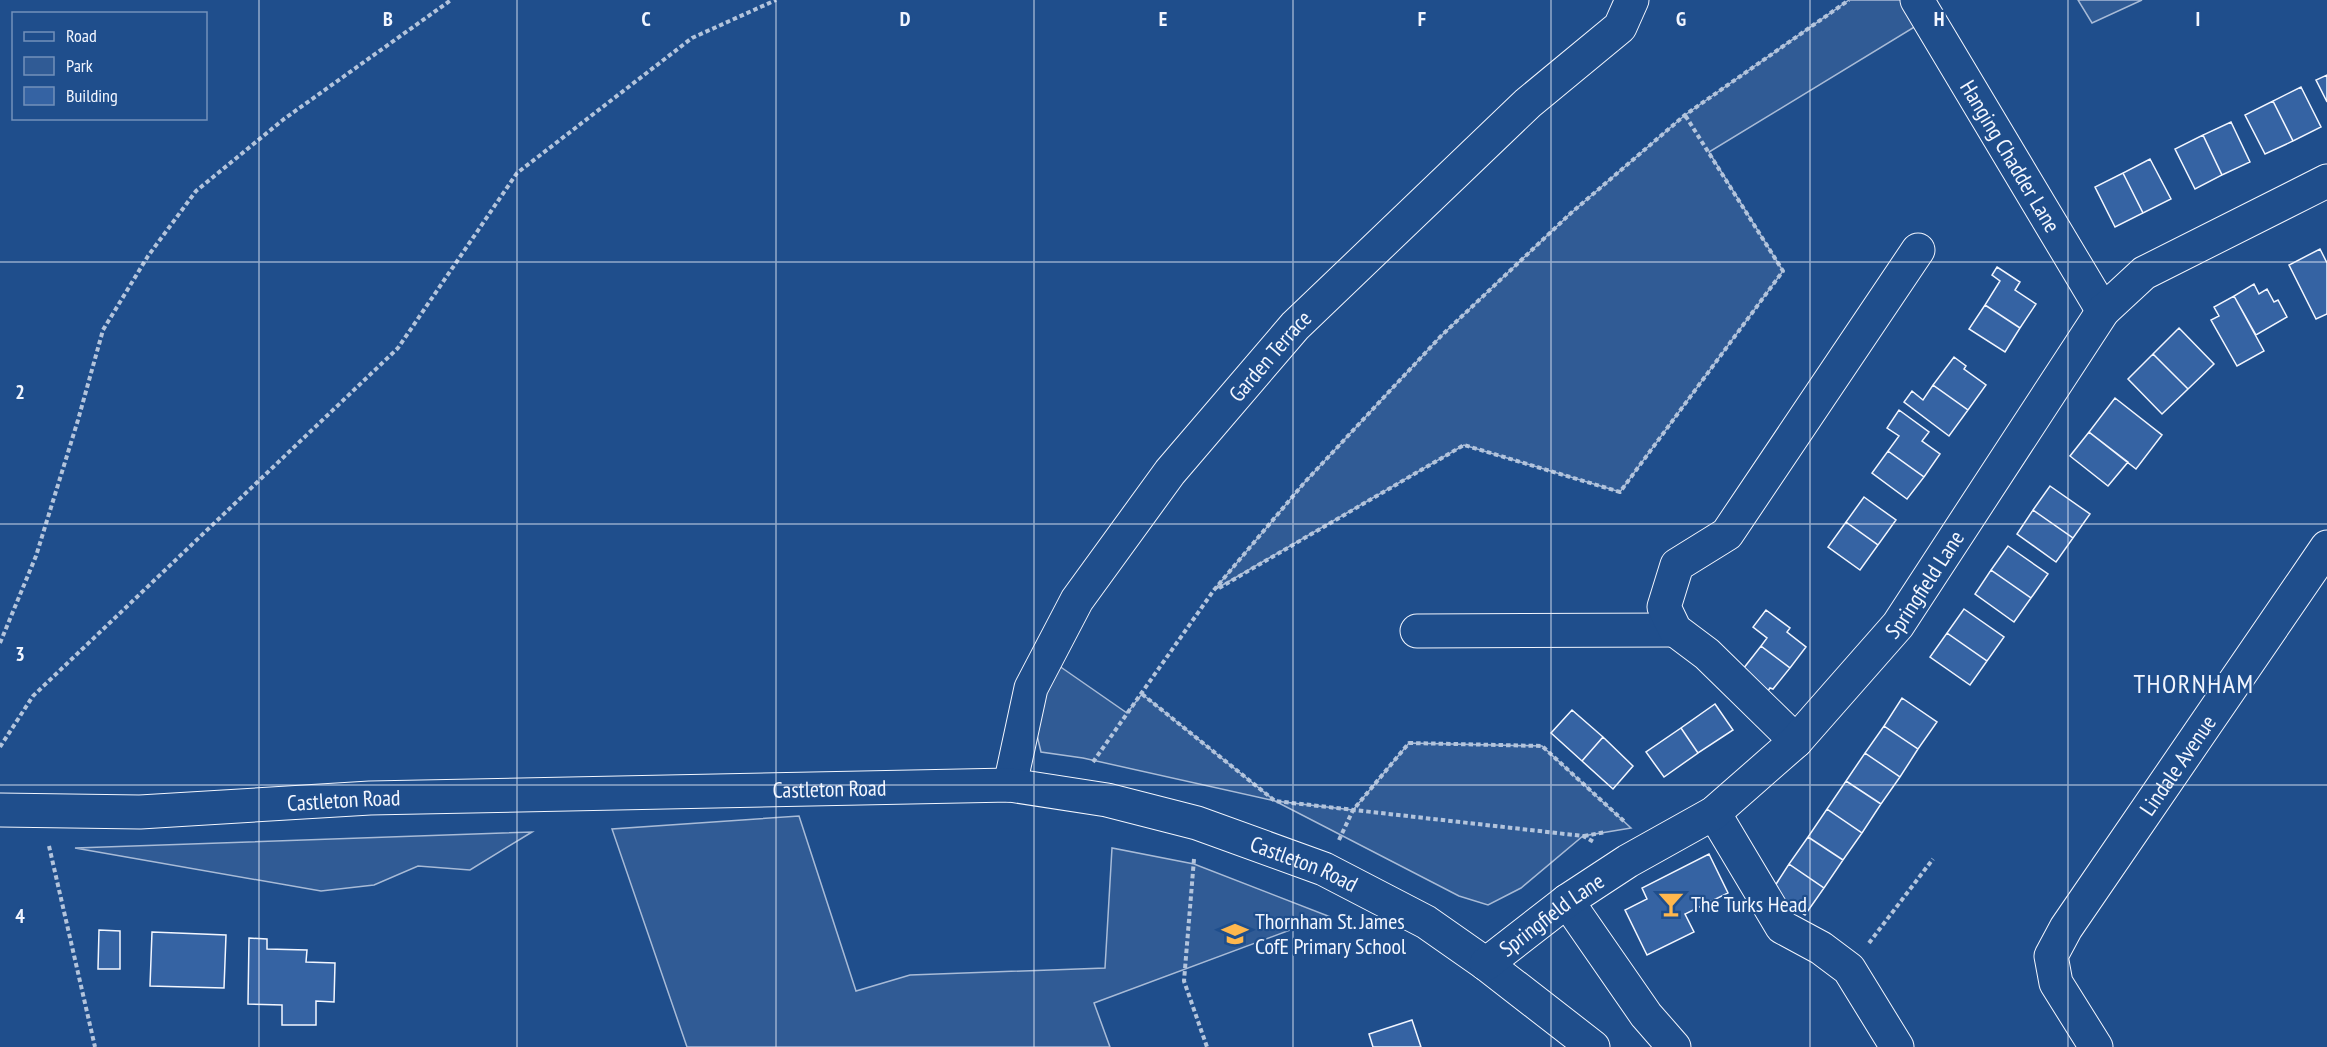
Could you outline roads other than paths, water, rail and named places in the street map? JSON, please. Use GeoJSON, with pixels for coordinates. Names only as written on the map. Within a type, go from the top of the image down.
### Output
{"type":"FeatureCollection","features":[{"type":"Feature","properties":{"kind":"street","name":"Garden Terrace"},"geometry":{"type":"LineString","coordinates":[[1010,785],[1031,688],[1077,600],[1170,472],[1295,326],[1528,103],[1620,27],[1632,0]]}},
{"type":"Feature","properties":{"kind":"street","name":"Hanging Chadder Lane"},"geometry":{"type":"LineString","coordinates":[[1917,0],[2103,311]]}},
{"type":"Feature","properties":{"kind":"street","name":"Springfield Lane"},"geometry":{"type":"LineString","coordinates":[[1486,964],[1567,901],[1628,861],[1714,813],[1796,741],[1898,625],[2103,311],[2144,273],[2327,182]]}},
{"type":"Feature","properties":{"kind":"street"},"geometry":{"type":"LineString","coordinates":[[1796,741],[1707,654],[1675,630],[1664,607],[1677,565],[1727,534],[1918,250]]}},
{"type":"Feature","properties":{"kind":"street","name":"Lindale Avenue"},"geometry":{"type":"LineString","coordinates":[[2096,1047],[2056,983],[2051,956],[2066,928],[2327,547]]}},
{"type":"Feature","properties":{"kind":"street"},"geometry":{"type":"LineString","coordinates":[[1417,631],[1675,630]]}},
{"type":"Feature","properties":{"kind":"street","name":"Castleton Road"},"geometry":{"type":"LineString","coordinates":[[0,810],[140,812],[370,798],[1010,785],[1107,800],[1197,823],[1324,868],[1426,922],[1486,964],[1593,1047]]}},
{"type":"Feature","properties":{"kind":"street"},"geometry":{"type":"LineString","coordinates":[[1714,813],[1782,927],[1821,948],[1849,969],[1897,1047]]}},
{"type":"Feature","properties":{"kind":"street"},"geometry":{"type":"LineString","coordinates":[[1567,901],[1646,1015],[1674,1047]]}},
{"type":"Feature","properties":{"kind":"place","name":"The Turks Head"},"geometry":{"type":"Point","coordinates":[1671,904]}},
{"type":"Feature","properties":{"kind":"place","name":"Thornham St. James CofE Primary School"},"geometry":{"type":"Point","coordinates":[1235,934]}},
{"type":"Feature","properties":{"kind":"district","name":"THORNHAM"},"geometry":{"type":"Point","coordinates":[2194,683]}}]}
